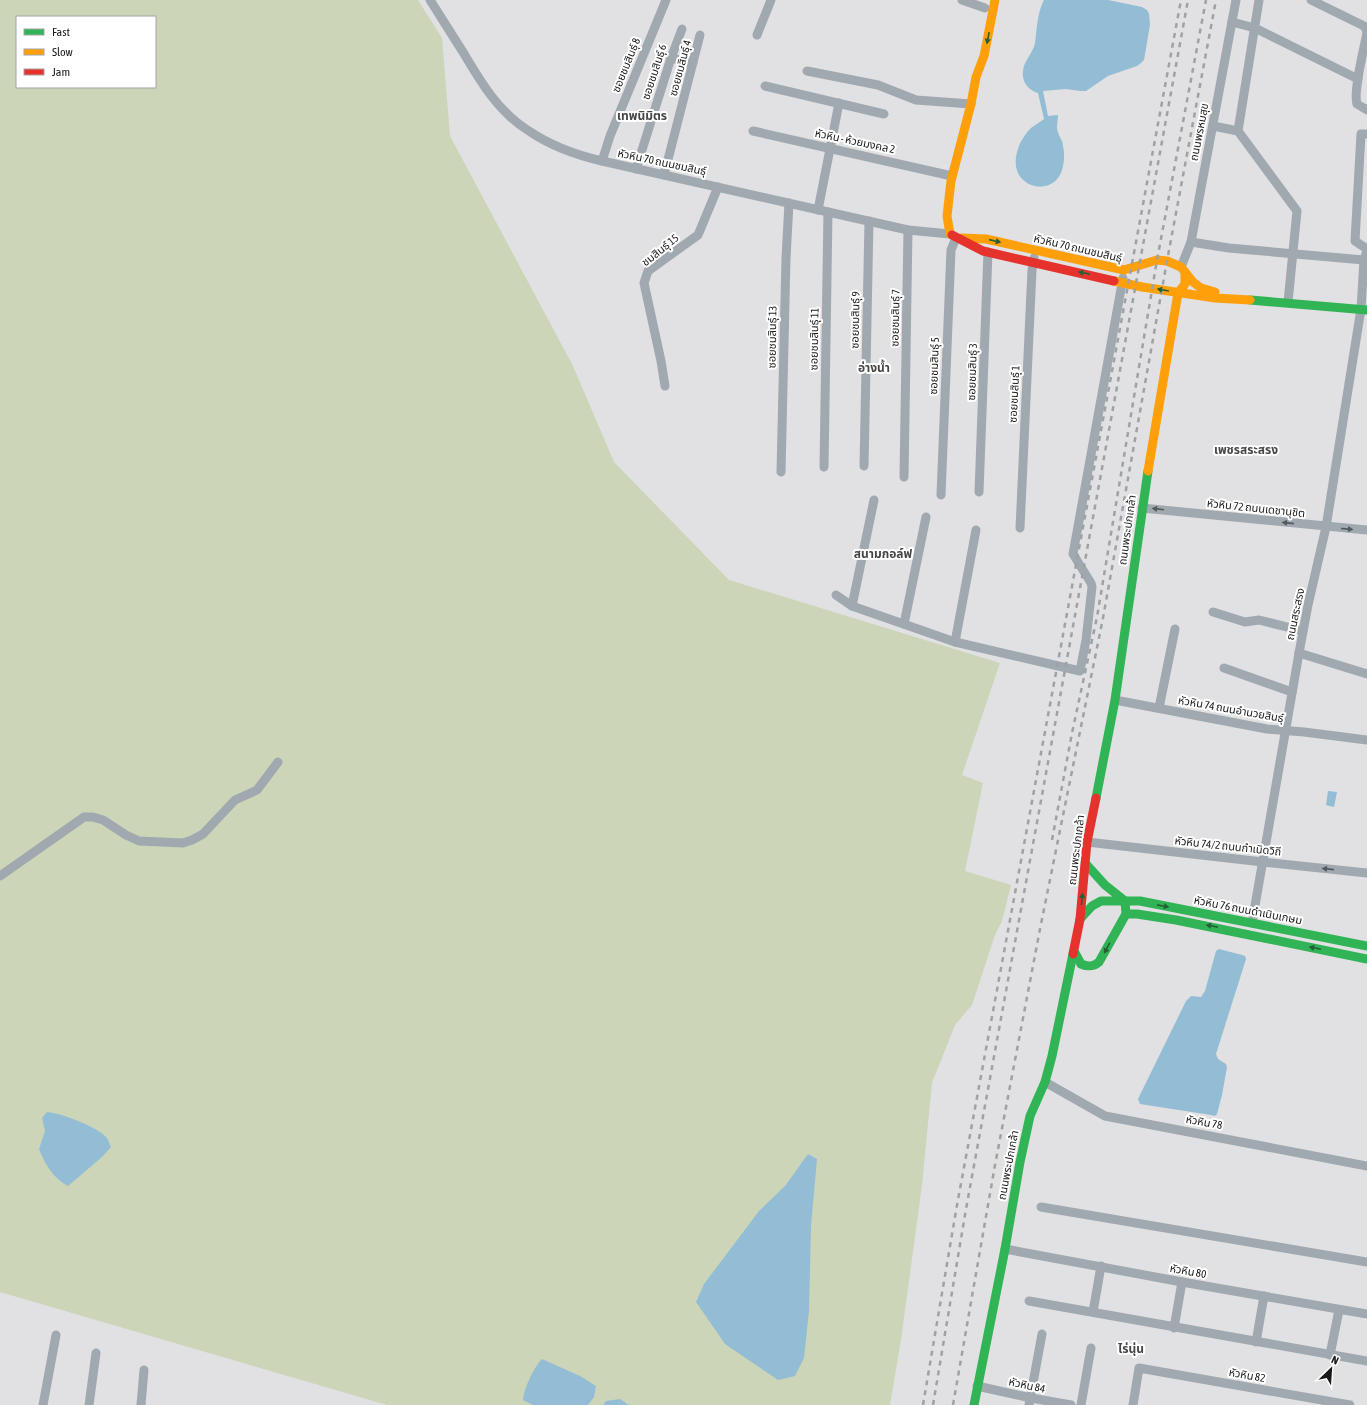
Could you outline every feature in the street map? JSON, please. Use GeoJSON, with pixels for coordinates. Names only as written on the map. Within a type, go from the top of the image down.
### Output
{"type":"FeatureCollection","features":[{"type":"Feature","properties":{"kind":"street","name":"หัวหิน 70 ถนนชมสินธุ์"},"geometry":{"type":"LineString","coordinates":[[430,0],[479,78],[495,100],[511,117],[527,131],[554,145],[583,156],[869,222],[908,230],[986,239],[1124,270],[1157,260],[1163,260],[1183,270],[1193,282],[1201,288],[1230,298]]}},
{"type":"Feature","properties":{"kind":"street","name":"ซอยชมสินธุ์ 8"},"geometry":{"type":"LineString","coordinates":[[602,161],[610,136],[666,0]]}},
{"type":"Feature","properties":{"kind":"street"},"geometry":{"type":"LineString","coordinates":[[757,35],[771,0]]}},
{"type":"Feature","properties":{"kind":"street"},"geometry":{"type":"LineString","coordinates":[[962,0],[986,4],[976,54],[976,77]]}},
{"type":"Feature","properties":{"kind":"street"},"geometry":{"type":"LineString","coordinates":[[953,236],[948,225],[947,216],[952,176],[971,104],[976,77],[984,56],[995,0]]}},
{"type":"Feature","properties":{"kind":"street","name":"ถนนพรหมสุข"},"geometry":{"type":"LineString","coordinates":[[1183,270],[1191,242],[1236,0]]}},
{"type":"Feature","properties":{"kind":"street"},"geometry":{"type":"LineString","coordinates":[[1238,131],[1259,0]]}},
{"type":"Feature","properties":{"kind":"street"},"geometry":{"type":"LineString","coordinates":[[1311,0],[1366,29],[1367,33],[1358,79],[1356,100],[1357,104],[1367,110]]}},
{"type":"Feature","properties":{"kind":"street"},"geometry":{"type":"LineString","coordinates":[[1232,22],[1255,28],[1358,79]]}},
{"type":"Feature","properties":{"kind":"street","name":"ซอยชมสินธุ์ 6"},"geometry":{"type":"LineString","coordinates":[[636,169],[671,58],[682,29]]}},
{"type":"Feature","properties":{"kind":"street","name":"ซอยชมสินธุ์ 4"},"geometry":{"type":"LineString","coordinates":[[664,175],[700,36]]}},
{"type":"Feature","properties":{"kind":"street"},"geometry":{"type":"LineString","coordinates":[[671,58],[693,63]]}},
{"type":"Feature","properties":{"kind":"street"},"geometry":{"type":"LineString","coordinates":[[807,71],[878,85],[916,100],[971,104]]}},
{"type":"Feature","properties":{"kind":"street"},"geometry":{"type":"LineString","coordinates":[[765,86],[884,114]]}},
{"type":"Feature","properties":{"kind":"street"},"geometry":{"type":"LineString","coordinates":[[818,210],[839,103]]}},
{"type":"Feature","properties":{"kind":"street"},"geometry":{"type":"LineString","coordinates":[[1213,126],[1238,131],[1297,211],[1288,302]]}},
{"type":"Feature","properties":{"kind":"street","name":"หัวหิน - ห้วยมงคล 2"},"geometry":{"type":"LineString","coordinates":[[753,131],[952,176]]}},
{"type":"Feature","properties":{"kind":"street"},"geometry":{"type":"LineString","coordinates":[[1366,254],[1355,241],[1361,134],[1367,134]]}},
{"type":"Feature","properties":{"kind":"street","name":"ชมสินธุ์ 15"},"geometry":{"type":"LineString","coordinates":[[664,386],[661,361],[644,283],[648,271],[698,235],[718,187]]}},
{"type":"Feature","properties":{"kind":"street","name":"ซอยชมสินธุ์ 13"},"geometry":{"type":"LineString","coordinates":[[781,472],[786,258],[789,203]]}},
{"type":"Feature","properties":{"kind":"street","name":"ซอยชมสินธุ์ 11"},"geometry":{"type":"LineString","coordinates":[[824,467],[828,212]]}},
{"type":"Feature","properties":{"kind":"street","name":"ซอยชมสินธุ์ 9"},"geometry":{"type":"LineString","coordinates":[[864,466],[869,222]]}},
{"type":"Feature","properties":{"kind":"street","name":"ซอยชมสินธุ์ 7"},"geometry":{"type":"LineString","coordinates":[[904,477],[908,230]]}},
{"type":"Feature","properties":{"kind":"street","name":"หัวหิน 70 ถนนชมสินธุ์"},"geometry":{"type":"LineString","coordinates":[[953,236],[983,251],[1148,288],[1215,298],[1288,302],[1364,309]]}},
{"type":"Feature","properties":{"kind":"street","name":"ซอยชมสินธุ์ 5"},"geometry":{"type":"LineString","coordinates":[[941,495],[950,250],[953,236]]}},
{"type":"Feature","properties":{"kind":"street"},"geometry":{"type":"LineString","coordinates":[[1191,242],[1229,248],[1293,254],[1366,254]]}},
{"type":"Feature","properties":{"kind":"street","name":"ซอยชมสินธุ์ 1"},"geometry":{"type":"LineString","coordinates":[[1020,528],[1033,262],[1035,250]]}},
{"type":"Feature","properties":{"kind":"street","name":"ซอยชมสินธุ์ 3"},"geometry":{"type":"LineString","coordinates":[[980,492],[988,252]]}},
{"type":"Feature","properties":{"kind":"street","name":"ถนนสระสรง"},"geometry":{"type":"LineString","coordinates":[[1252,923],[1303,631],[1326,527],[1364,309],[1366,254]]}},
{"type":"Feature","properties":{"kind":"street"},"geometry":{"type":"LineString","coordinates":[[1148,263],[1141,271],[1141,277],[1143,284],[1148,288]]}},
{"type":"Feature","properties":{"kind":"street"},"geometry":{"type":"LineString","coordinates":[[836,595],[852,606],[955,642],[1080,671],[1086,640],[1092,587],[1073,554],[1124,270]]}},
{"type":"Feature","properties":{"kind":"street"},"geometry":{"type":"LineString","coordinates":[[1178,293],[1185,284],[1183,270]]}},
{"type":"Feature","properties":{"kind":"street","name":"ถนนพระปกเกล้า"},"geometry":{"type":"LineString","coordinates":[[974,1405],[1030,1116],[1044,1082],[1052,1056],[1080,919],[1087,842],[1114,700],[1142,508],[1178,293]]}},
{"type":"Feature","properties":{"kind":"street"},"geometry":{"type":"LineString","coordinates":[[852,606],[874,500]]}},
{"type":"Feature","properties":{"kind":"street","name":"หัวหิน 72 ถนนเดชานุชิต"},"geometry":{"type":"LineString","coordinates":[[1142,508],[1367,530]]}},
{"type":"Feature","properties":{"kind":"street"},"geometry":{"type":"LineString","coordinates":[[904,624],[926,517]]}},
{"type":"Feature","properties":{"kind":"street"},"geometry":{"type":"LineString","coordinates":[[955,642],[976,530]]}},
{"type":"Feature","properties":{"kind":"street"},"geometry":{"type":"LineString","coordinates":[[1213,612],[1245,622],[1259,620],[1303,631]]}},
{"type":"Feature","properties":{"kind":"street"},"geometry":{"type":"LineString","coordinates":[[1159,708],[1175,629]]}},
{"type":"Feature","properties":{"kind":"street"},"geometry":{"type":"LineString","coordinates":[[1299,653],[1367,674]]}},
{"type":"Feature","properties":{"kind":"street"},"geometry":{"type":"LineString","coordinates":[[1224,668],[1292,692]]}},
{"type":"Feature","properties":{"kind":"street","name":"หัวหิน 74 ถนนอำนวยสินธุ์"},"geometry":{"type":"LineString","coordinates":[[1114,700],[1266,729],[1367,740]]}},
{"type":"Feature","properties":{"kind":"street"},"geometry":{"type":"LineString","coordinates":[[0,876],[84,817],[93,817],[103,820],[126,835],[139,840],[183,843],[192,840],[203,834],[235,800],[257,790],[278,762]]}},
{"type":"Feature","properties":{"kind":"street","name":"หัวหิน 74/2 ถนนกำเนิดวิถี"},"geometry":{"type":"LineString","coordinates":[[1087,842],[1367,873]]}},
{"type":"Feature","properties":{"kind":"street"},"geometry":{"type":"LineString","coordinates":[[1066,983],[1078,972],[1099,962],[1126,914],[1125,900],[1105,885],[1085,863]]}},
{"type":"Feature","properties":{"kind":"street","name":"หัวหิน 76 ถนนดำเนินเกษม"},"geometry":{"type":"LineString","coordinates":[[1080,919],[1096,903],[1107,900],[1140,901],[1367,946]]}},
{"type":"Feature","properties":{"kind":"street"},"geometry":{"type":"LineString","coordinates":[[1176,920],[1178,908]]}},
{"type":"Feature","properties":{"kind":"street","name":"หัวหิน 76 ถนนดำเนินเกษม"},"geometry":{"type":"LineString","coordinates":[[1126,914],[1137,914],[1176,920],[1367,958]]}},
{"type":"Feature","properties":{"kind":"street"},"geometry":{"type":"LineString","coordinates":[[1250,934],[1252,923]]}},
{"type":"Feature","properties":{"kind":"street"},"geometry":{"type":"LineString","coordinates":[[1341,953],[1343,942]]}},
{"type":"Feature","properties":{"kind":"street"},"geometry":{"type":"LineString","coordinates":[[1074,951],[1081,964],[1090,967]]}},
{"type":"Feature","properties":{"kind":"street","name":"หัวหิน 78"},"geometry":{"type":"LineString","coordinates":[[1044,1082],[1105,1116],[1367,1166]]}},
{"type":"Feature","properties":{"kind":"street"},"geometry":{"type":"LineString","coordinates":[[1041,1207],[1367,1262]]}},
{"type":"Feature","properties":{"kind":"street","name":"หัวหิน 80"},"geometry":{"type":"LineString","coordinates":[[1004,1249],[1367,1314]]}},
{"type":"Feature","properties":{"kind":"street"},"geometry":{"type":"LineString","coordinates":[[1093,1312],[1101,1266]]}},
{"type":"Feature","properties":{"kind":"street"},"geometry":{"type":"LineString","coordinates":[[1174,1328],[1182,1282]]}},
{"type":"Feature","properties":{"kind":"street"},"geometry":{"type":"LineString","coordinates":[[1256,1342],[1264,1296]]}},
{"type":"Feature","properties":{"kind":"street"},"geometry":{"type":"LineString","coordinates":[[1029,1301],[1174,1328],[1367,1361]]}},
{"type":"Feature","properties":{"kind":"street"},"geometry":{"type":"LineString","coordinates":[[1330,1355],[1338,1310]]}},
{"type":"Feature","properties":{"kind":"street"},"geometry":{"type":"LineString","coordinates":[[1030,1402],[1042,1334]]}},
{"type":"Feature","properties":{"kind":"street"},"geometry":{"type":"LineString","coordinates":[[43,1405],[56,1335]]}},
{"type":"Feature","properties":{"kind":"street"},"geometry":{"type":"LineString","coordinates":[[1081,1405],[1091,1348]]}},
{"type":"Feature","properties":{"kind":"street"},"geometry":{"type":"LineString","coordinates":[[89,1405],[96,1353]]}},
{"type":"Feature","properties":{"kind":"street","name":"หัวหิน 82"},"geometry":{"type":"LineString","coordinates":[[1133,1405],[1139,1368],[1350,1405]]}},
{"type":"Feature","properties":{"kind":"street"},"geometry":{"type":"LineString","coordinates":[[141,1405],[144,1370]]}},
{"type":"Feature","properties":{"kind":"street","name":"หัวหิน 84"},"geometry":{"type":"LineString","coordinates":[[977,1386],[1030,1402],[1071,1405]]}},
{"type":"Feature","properties":{"kind":"green space"},"geometry":{"type":"Polygon","coordinates":[[[0,0],[418,0],[442,38],[450,136],[573,366],[614,462],[729,580],[1000,663],[962,775],[983,783],[965,871],[1011,885],[1002,921],[995,935],[972,1005],[955,1025],[932,1083],[922,1185],[901,1340],[890,1405],[387,1405],[0,1292],[0,0]]]}},
{"type":"Feature","properties":{"kind":"water"},"geometry":{"type":"Polygon","coordinates":[[[1044,0],[1108,0],[1142,7],[1147,10],[1149,14],[1150,25],[1144,60],[1137,66],[1108,76],[1086,91],[1066,89],[1043,91],[1048,116],[1058,115],[1057,129],[1062,141],[1064,157],[1063,166],[1059,177],[1051,184],[1042,187],[1033,186],[1025,181],[1018,173],[1016,163],[1018,149],[1023,138],[1031,128],[1044,119],[1038,93],[1027,86],[1023,71],[1035,43],[1039,16],[1044,0]]]}},
{"type":"Feature","properties":{"kind":"water"},"geometry":{"type":"Polygon","coordinates":[[[1328,791],[1337,792],[1334,807],[1326,805],[1328,791]]]}},
{"type":"Feature","properties":{"kind":"water"},"geometry":{"type":"Polygon","coordinates":[[[1219,949],[1245,956],[1246,959],[1216,1054],[1218,1059],[1226,1064],[1227,1067],[1217,1114],[1215,1116],[1140,1104],[1138,1099],[1186,1001],[1191,996],[1201,997],[1205,991],[1216,951],[1219,949]]]}},
{"type":"Feature","properties":{"kind":"water"},"geometry":{"type":"Polygon","coordinates":[[[47,1112],[69,1117],[94,1128],[108,1139],[111,1147],[102,1157],[68,1186],[58,1179],[50,1170],[39,1149],[45,1131],[42,1118],[47,1112]]]}},
{"type":"Feature","properties":{"kind":"water"},"geometry":{"type":"Polygon","coordinates":[[[808,1154],[817,1159],[811,1226],[809,1311],[804,1358],[795,1376],[778,1380],[725,1344],[696,1302],[704,1284],[759,1211],[785,1186],[808,1154]]]}},
{"type":"Feature","properties":{"kind":"water"},"geometry":{"type":"Polygon","coordinates":[[[542,1359],[580,1376],[596,1386],[594,1397],[588,1405],[533,1405],[523,1400],[530,1378],[542,1359]]]}},
{"type":"Feature","properties":{"kind":"water"},"geometry":{"type":"Polygon","coordinates":[[[620,1399],[629,1405],[603,1405],[606,1401],[620,1399]]]}},
{"type":"Feature","properties":{"kind":"railway"},"geometry":{"type":"LineString","coordinates":[[923,1405],[957,1205],[1181,0]]}},
{"type":"Feature","properties":{"kind":"railway"},"geometry":{"type":"LineString","coordinates":[[933,1405],[966,1209],[1188,0]]}},
{"type":"Feature","properties":{"kind":"railway"},"geometry":{"type":"LineString","coordinates":[[1052,840],[1072,733],[1097,617],[1157,260],[1206,0]]}},
{"type":"Feature","properties":{"kind":"railway"},"geometry":{"type":"LineString","coordinates":[[953,1405],[995,1165],[1040,929],[1103,618],[1167,261],[1216,0]]}},
{"type":"Feature","properties":{"kind":"traffic: fast"},"geometry":{"type":"LineString","coordinates":[[1250,300],[1367,310]]}},
{"type":"Feature","properties":{"kind":"traffic: fast"},"geometry":{"type":"LineString","coordinates":[[1096,798],[1115,700],[1148,471]]}},
{"type":"Feature","properties":{"kind":"traffic: fast"},"geometry":{"type":"LineString","coordinates":[[1074,951],[1081,964],[1086,966],[1097,964],[1126,914],[1125,901],[1105,885],[1085,863]]}},
{"type":"Feature","properties":{"kind":"traffic: fast"},"geometry":{"type":"LineString","coordinates":[[1080,919],[1092,906],[1101,901],[1140,901],[1367,946]]}},
{"type":"Feature","properties":{"kind":"traffic: fast"},"geometry":{"type":"LineString","coordinates":[[1126,914],[1137,914],[1176,920],[1367,959]]}},
{"type":"Feature","properties":{"kind":"traffic: fast"},"geometry":{"type":"LineString","coordinates":[[974,1405],[1030,1116],[1045,1082],[1052,1056],[1073,954]]}},
{"type":"Feature","properties":{"kind":"traffic: slow"},"geometry":{"type":"LineString","coordinates":[[952,235],[950,234],[947,216],[951,181],[971,104],[976,77],[984,56],[995,0]]}},
{"type":"Feature","properties":{"kind":"traffic: slow"},"geometry":{"type":"LineString","coordinates":[[962,238],[986,239],[1124,270],[1157,260],[1167,261],[1181,267],[1193,282],[1201,288],[1215,292]]}},
{"type":"Feature","properties":{"kind":"traffic: slow"},"geometry":{"type":"LineString","coordinates":[[1148,471],[1178,293],[1185,284],[1185,272]]}},
{"type":"Feature","properties":{"kind":"traffic: slow"},"geometry":{"type":"LineString","coordinates":[[1114,281],[1142,287],[1215,298],[1250,300]]}},
{"type":"Feature","properties":{"kind":"traffic: jam"},"geometry":{"type":"LineString","coordinates":[[952,235],[983,251],[1114,281]]}},
{"type":"Feature","properties":{"kind":"traffic: jam"},"geometry":{"type":"LineString","coordinates":[[1073,954],[1080,919],[1087,842],[1096,798]]}},
{"type":"Feature","properties":{"kind":"district","name":"เทพนิมิตร"},"geometry":{"type":"Point","coordinates":[642,116]}},
{"type":"Feature","properties":{"kind":"district","name":"อ่างน้ำ"},"geometry":{"type":"Point","coordinates":[874,368]}},
{"type":"Feature","properties":{"kind":"district","name":"เพชรสระสรง"},"geometry":{"type":"Point","coordinates":[1246,450]}},
{"type":"Feature","properties":{"kind":"district","name":"สนามกอล์ฟ"},"geometry":{"type":"Point","coordinates":[883,554]}},
{"type":"Feature","properties":{"kind":"district","name":"ไร่นุ่น"},"geometry":{"type":"Point","coordinates":[1131,1349]}}]}
